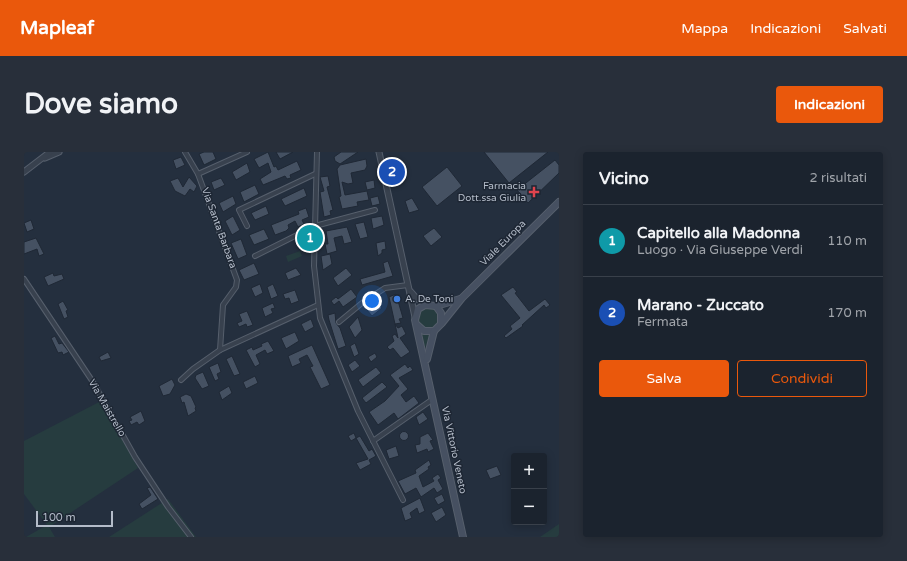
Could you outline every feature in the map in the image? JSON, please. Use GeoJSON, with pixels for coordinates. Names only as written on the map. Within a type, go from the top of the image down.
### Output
{"type":"FeatureCollection","features":[{"type":"Feature","properties":{"kind":"main road","name":"Viale Europa"},"geometry":{"type":"LineString","coordinates":[[441,324],[462,298],[559,202]]}},
{"type":"Feature","properties":{"kind":"main road","name":"Viale Europa"},"geometry":{"type":"LineString","coordinates":[[436,306],[462,298]]}},
{"type":"Feature","properties":{"kind":"main road"},"geometry":{"type":"LineString","coordinates":[[434,331],[424,331],[416,320],[418,309],[430,304],[436,306],[442,312],[441,324]]}},
{"type":"Feature","properties":{"kind":"main road","name":"Via Vittorio Veneto"},"geometry":{"type":"LineString","coordinates":[[416,320],[463,537]]}},
{"type":"Feature","properties":{"kind":"main road","name":"Via Vittorio Veneto"},"geometry":{"type":"LineString","coordinates":[[426,367],[427,354],[434,331],[441,324]]}},
{"type":"Feature","properties":{"kind":"street"},"geometry":{"type":"LineString","coordinates":[[24,172],[43,159],[50,152]]}},
{"type":"Feature","properties":{"kind":"street"},"geometry":{"type":"LineString","coordinates":[[43,159],[59,152]]}},
{"type":"Feature","properties":{"kind":"street","name":"Via Santa Barbara"},"geometry":{"type":"LineString","coordinates":[[185,152],[198,174],[237,280],[236,286],[223,305],[220,350]]}},
{"type":"Feature","properties":{"kind":"street"},"geometry":{"type":"LineString","coordinates":[[198,174],[247,152]]}},
{"type":"Feature","properties":{"kind":"street","name":"Via Vittorio Veneto"},"geometry":{"type":"LineString","coordinates":[[380,152],[416,320]]}},
{"type":"Feature","properties":{"kind":"street"},"geometry":{"type":"LineString","coordinates":[[316,155],[314,266],[320,318],[352,396],[403,500]]}},
{"type":"Feature","properties":{"kind":"street"},"geometry":{"type":"LineString","coordinates":[[247,226],[239,210],[315,174]]}},
{"type":"Feature","properties":{"kind":"street"},"geometry":{"type":"LineString","coordinates":[[255,256],[315,226],[375,210]]}},
{"type":"Feature","properties":{"kind":"street","name":"Via Maistrello"},"geometry":{"type":"LineString","coordinates":[[24,279],[92,382],[135,457],[168,507],[191,537]]}},
{"type":"Feature","properties":{"kind":"street"},"geometry":{"type":"LineString","coordinates":[[339,322],[362,303],[385,288],[408,286],[417,299],[430,304]]}},
{"type":"Feature","properties":{"kind":"street"},"geometry":{"type":"LineString","coordinates":[[181,380],[193,369],[220,350],[318,305]]}},
{"type":"Feature","properties":{"kind":"street"},"geometry":{"type":"LineString","coordinates":[[373,441],[433,399]]}},
{"type":"Feature","properties":{"kind":"green space"},"geometry":{"type":"Polygon","coordinates":[[[300,251],[302,256],[288,262],[286,256],[300,251]]]}},
{"type":"Feature","properties":{"kind":"green space"},"geometry":{"type":"Polygon","coordinates":[[[429,307],[437,310],[440,318],[437,326],[429,329],[421,326],[418,318],[421,310],[429,307]]]}},
{"type":"Feature","properties":{"kind":"green space"},"geometry":{"type":"Polygon","coordinates":[[[419,332],[430,335],[424,351],[419,332]]]}},
{"type":"Feature","properties":{"kind":"green space"},"geometry":{"type":"Polygon","coordinates":[[[101,401],[138,468],[49,527],[55,537],[26,537],[47,525],[24,494],[24,441],[101,401]]]}},
{"type":"Feature","properties":{"kind":"green space"},"geometry":{"type":"Polygon","coordinates":[[[168,499],[196,537],[109,537],[168,499]]]}},
{"type":"Feature","properties":{"kind":"green space"},"geometry":{"type":"Polygon","coordinates":[[[559,524],[559,537],[540,537],[559,524]]]}},
{"type":"Feature","properties":{"kind":"building"},"geometry":{"type":"Polygon","coordinates":[[[204,152],[213,152],[216,159],[204,165],[199,154],[204,152]]]}},
{"type":"Feature","properties":{"kind":"building"},"geometry":{"type":"Polygon","coordinates":[[[268,152],[274,167],[276,166],[278,170],[297,161],[301,170],[290,175],[291,178],[287,179],[285,176],[263,185],[260,179],[271,172],[268,163],[259,168],[254,159],[268,152]]]}},
{"type":"Feature","properties":{"kind":"building"},"geometry":{"type":"Polygon","coordinates":[[[276,152],[293,152],[280,159],[276,152]]]}},
{"type":"Feature","properties":{"kind":"building"},"geometry":{"type":"Polygon","coordinates":[[[341,152],[358,152],[340,164],[335,161],[334,157],[341,152]]]}},
{"type":"Feature","properties":{"kind":"building"},"geometry":{"type":"Polygon","coordinates":[[[484,152],[548,152],[509,183],[484,152]]]}},
{"type":"Feature","properties":{"kind":"building"},"geometry":{"type":"Polygon","coordinates":[[[181,157],[185,165],[176,169],[173,160],[181,157]]]}},
{"type":"Feature","properties":{"kind":"building"},"geometry":{"type":"Polygon","coordinates":[[[366,159],[367,166],[365,170],[351,173],[353,183],[348,184],[342,182],[345,195],[367,191],[369,200],[357,202],[358,206],[342,209],[339,197],[341,196],[337,169],[340,165],[366,159]]]}},
{"type":"Feature","properties":{"kind":"building"},"geometry":{"type":"Polygon","coordinates":[[[555,160],[559,165],[559,173],[528,203],[517,190],[555,160]]]}},
{"type":"Feature","properties":{"kind":"building"},"geometry":{"type":"Polygon","coordinates":[[[247,163],[250,172],[236,180],[232,172],[247,163]]]}},
{"type":"Feature","properties":{"kind":"building"},"geometry":{"type":"Polygon","coordinates":[[[447,167],[462,186],[437,206],[422,187],[447,167]]]}},
{"type":"Feature","properties":{"kind":"building"},"geometry":{"type":"Polygon","coordinates":[[[328,176],[330,186],[327,187],[333,210],[330,211],[331,215],[324,217],[320,192],[324,191],[320,177],[328,176]]]}},
{"type":"Feature","properties":{"kind":"building"},"geometry":{"type":"Polygon","coordinates":[[[189,177],[197,186],[194,192],[190,189],[185,196],[175,191],[170,181],[178,178],[183,187],[189,177]]]}},
{"type":"Feature","properties":{"kind":"building"},"geometry":{"type":"Polygon","coordinates":[[[221,178],[225,185],[214,190],[211,182],[221,178]]]}},
{"type":"Feature","properties":{"kind":"building"},"geometry":{"type":"Polygon","coordinates":[[[374,180],[375,188],[367,190],[365,182],[374,180]]]}},
{"type":"Feature","properties":{"kind":"building"},"geometry":{"type":"Polygon","coordinates":[[[255,185],[259,194],[244,202],[240,192],[255,185]]]}},
{"type":"Feature","properties":{"kind":"building"},"geometry":{"type":"Polygon","coordinates":[[[304,188],[307,196],[285,206],[281,199],[304,188]]]}},
{"type":"Feature","properties":{"kind":"building"},"geometry":{"type":"Polygon","coordinates":[[[233,196],[236,204],[223,212],[219,203],[233,196]]]}},
{"type":"Feature","properties":{"kind":"building"},"geometry":{"type":"Polygon","coordinates":[[[378,196],[380,204],[372,206],[370,198],[378,196]]]}},
{"type":"Feature","properties":{"kind":"building"},"geometry":{"type":"Polygon","coordinates":[[[412,198],[419,210],[409,213],[405,201],[412,198]]]}},
{"type":"Feature","properties":{"kind":"building"},"geometry":{"type":"Polygon","coordinates":[[[266,206],[269,214],[255,220],[251,213],[266,206]]]}},
{"type":"Feature","properties":{"kind":"building"},"geometry":{"type":"Polygon","coordinates":[[[306,208],[309,217],[302,220],[304,224],[298,227],[295,221],[288,225],[289,228],[286,231],[275,235],[271,225],[299,214],[298,211],[306,208]]]}},
{"type":"Feature","properties":{"kind":"building"},"geometry":{"type":"Polygon","coordinates":[[[233,216],[240,230],[232,235],[225,221],[233,216]]]}},
{"type":"Feature","properties":{"kind":"building"},"geometry":{"type":"Polygon","coordinates":[[[382,216],[384,225],[373,229],[371,218],[382,216]]]}},
{"type":"Feature","properties":{"kind":"building"},"geometry":{"type":"Polygon","coordinates":[[[31,220],[34,229],[27,232],[24,223],[31,220]]]}},
{"type":"Feature","properties":{"kind":"building"},"geometry":{"type":"Polygon","coordinates":[[[364,222],[368,237],[360,239],[355,224],[364,222]]]}},
{"type":"Feature","properties":{"kind":"building"},"geometry":{"type":"Polygon","coordinates":[[[347,227],[352,242],[344,244],[342,236],[334,238],[337,251],[327,254],[325,244],[328,244],[326,231],[347,227]]]}},
{"type":"Feature","properties":{"kind":"building"},"geometry":{"type":"Polygon","coordinates":[[[434,228],[442,237],[431,246],[423,236],[434,228]]]}},
{"type":"Feature","properties":{"kind":"building"},"geometry":{"type":"Polygon","coordinates":[[[264,229],[269,239],[254,245],[249,235],[264,229]]]}},
{"type":"Feature","properties":{"kind":"building"},"geometry":{"type":"Polygon","coordinates":[[[36,238],[44,254],[39,256],[37,249],[24,254],[24,242],[36,238]]]}},
{"type":"Feature","properties":{"kind":"building"},"geometry":{"type":"Polygon","coordinates":[[[241,239],[247,255],[238,259],[231,243],[241,239]]]}},
{"type":"Feature","properties":{"kind":"building"},"geometry":{"type":"Polygon","coordinates":[[[385,241],[386,249],[382,250],[382,253],[378,256],[376,243],[385,241]]]}},
{"type":"Feature","properties":{"kind":"building"},"geometry":{"type":"Polygon","coordinates":[[[330,254],[332,264],[323,270],[321,256],[330,254]]]}},
{"type":"Feature","properties":{"kind":"building"},"geometry":{"type":"Polygon","coordinates":[[[388,261],[393,276],[362,285],[360,279],[385,272],[383,263],[388,261]]]}},
{"type":"Feature","properties":{"kind":"building"},"geometry":{"type":"Polygon","coordinates":[[[254,263],[259,274],[244,280],[239,270],[254,263]]]}},
{"type":"Feature","properties":{"kind":"building"},"geometry":{"type":"Polygon","coordinates":[[[296,268],[301,275],[288,280],[285,273],[296,268]]]}},
{"type":"Feature","properties":{"kind":"building"},"geometry":{"type":"Polygon","coordinates":[[[346,268],[352,275],[338,286],[333,278],[346,268]]]}},
{"type":"Feature","properties":{"kind":"building"},"geometry":{"type":"Polygon","coordinates":[[[53,273],[54,276],[62,274],[64,279],[48,286],[44,277],[53,273]]]}},
{"type":"Feature","properties":{"kind":"building"},"geometry":{"type":"Polygon","coordinates":[[[260,284],[263,293],[255,297],[251,288],[260,284]]]}},
{"type":"Feature","properties":{"kind":"building"},"geometry":{"type":"Polygon","coordinates":[[[273,284],[278,296],[271,299],[267,287],[273,284]]]}},
{"type":"Feature","properties":{"kind":"building"},"geometry":{"type":"Polygon","coordinates":[[[513,287],[517,292],[515,293],[529,311],[545,299],[550,305],[546,308],[544,305],[522,325],[523,326],[506,338],[504,336],[512,329],[510,326],[520,318],[501,295],[513,287]]]}},
{"type":"Feature","properties":{"kind":"building"},"geometry":{"type":"Polygon","coordinates":[[[351,289],[357,297],[343,307],[339,301],[334,305],[331,301],[336,297],[338,299],[351,289]]]}},
{"type":"Feature","properties":{"kind":"building"},"geometry":{"type":"Polygon","coordinates":[[[295,290],[299,301],[291,304],[289,298],[285,299],[283,294],[295,290]]]}},
{"type":"Feature","properties":{"kind":"building"},"geometry":{"type":"Polygon","coordinates":[[[396,294],[403,318],[399,319],[401,323],[395,324],[389,297],[396,294]]]}},
{"type":"Feature","properties":{"kind":"building"},"geometry":{"type":"Polygon","coordinates":[[[63,301],[68,310],[66,311],[68,317],[64,319],[58,304],[63,301]]]}},
{"type":"Feature","properties":{"kind":"building"},"geometry":{"type":"Polygon","coordinates":[[[378,301],[382,308],[372,316],[367,310],[378,301]]]}},
{"type":"Feature","properties":{"kind":"building"},"geometry":{"type":"Polygon","coordinates":[[[273,303],[275,308],[271,309],[273,313],[265,317],[262,308],[273,303]]]}},
{"type":"Feature","properties":{"kind":"building"},"geometry":{"type":"Polygon","coordinates":[[[247,311],[253,325],[247,327],[246,324],[239,327],[237,323],[242,321],[239,314],[247,311]]]}},
{"type":"Feature","properties":{"kind":"building"},"geometry":{"type":"Polygon","coordinates":[[[335,313],[336,323],[340,328],[346,346],[338,349],[328,315],[335,313]]]}},
{"type":"Feature","properties":{"kind":"building"},"geometry":{"type":"Polygon","coordinates":[[[358,317],[362,330],[355,338],[349,327],[358,317]]]}},
{"type":"Feature","properties":{"kind":"building"},"geometry":{"type":"Polygon","coordinates":[[[311,319],[314,327],[305,332],[301,324],[311,319]]]}},
{"type":"Feature","properties":{"kind":"building"},"geometry":{"type":"Polygon","coordinates":[[[395,324],[398,328],[402,326],[406,334],[400,338],[410,352],[401,358],[393,348],[390,350],[387,347],[394,341],[392,336],[395,334],[398,338],[395,324]]]}},
{"type":"Feature","properties":{"kind":"building"},"geometry":{"type":"Polygon","coordinates":[[[295,332],[299,341],[286,349],[281,338],[295,332]]]}},
{"type":"Feature","properties":{"kind":"building"},"geometry":{"type":"Polygon","coordinates":[[[55,336],[59,344],[62,343],[69,352],[63,355],[62,352],[58,353],[51,338],[55,336]]]}},
{"type":"Feature","properties":{"kind":"building"},"geometry":{"type":"Polygon","coordinates":[[[268,341],[274,351],[267,354],[265,350],[256,355],[260,364],[255,367],[246,350],[252,347],[253,350],[262,346],[261,344],[268,341]]]}},
{"type":"Feature","properties":{"kind":"building"},"geometry":{"type":"Polygon","coordinates":[[[355,343],[359,354],[354,357],[350,346],[355,343]]]}},
{"type":"Feature","properties":{"kind":"building"},"geometry":{"type":"Polygon","coordinates":[[[312,345],[330,385],[321,389],[310,367],[313,366],[307,355],[299,359],[301,363],[292,367],[288,356],[312,345]]]}},
{"type":"Feature","properties":{"kind":"building"},"geometry":{"type":"Polygon","coordinates":[[[108,352],[111,358],[101,361],[99,357],[108,352]]]}},
{"type":"Feature","properties":{"kind":"building"},"geometry":{"type":"Polygon","coordinates":[[[375,353],[377,357],[371,362],[368,357],[375,353]]]}},
{"type":"Feature","properties":{"kind":"building"},"geometry":{"type":"Polygon","coordinates":[[[232,356],[240,374],[234,376],[226,359],[232,356]]]}},
{"type":"Feature","properties":{"kind":"building"},"geometry":{"type":"Polygon","coordinates":[[[355,360],[360,366],[352,372],[348,365],[355,360]]]}},
{"type":"Feature","properties":{"kind":"building"},"geometry":{"type":"Polygon","coordinates":[[[218,363],[221,372],[217,374],[219,379],[215,381],[209,367],[218,363]]]}},
{"type":"Feature","properties":{"kind":"building"},"geometry":{"type":"Polygon","coordinates":[[[405,364],[408,368],[410,366],[413,370],[399,378],[408,389],[401,395],[406,402],[414,396],[419,403],[398,419],[394,413],[378,425],[369,412],[385,401],[399,386],[390,375],[405,364]]]}},
{"type":"Feature","properties":{"kind":"building"},"geometry":{"type":"Polygon","coordinates":[[[376,367],[381,373],[363,387],[358,380],[376,367]]]}},
{"type":"Feature","properties":{"kind":"building"},"geometry":{"type":"Polygon","coordinates":[[[203,372],[209,386],[202,389],[195,378],[196,375],[203,372]]]}},
{"type":"Feature","properties":{"kind":"building"},"geometry":{"type":"Polygon","coordinates":[[[255,376],[258,383],[246,389],[243,382],[255,376]]]}},
{"type":"Feature","properties":{"kind":"building"},"geometry":{"type":"Polygon","coordinates":[[[172,379],[175,385],[170,394],[163,396],[159,386],[172,379]]]}},
{"type":"Feature","properties":{"kind":"building"},"geometry":{"type":"Polygon","coordinates":[[[382,382],[387,387],[366,403],[362,398],[382,382]]]}},
{"type":"Feature","properties":{"kind":"building"},"geometry":{"type":"Polygon","coordinates":[[[229,386],[232,393],[222,400],[219,392],[229,386]]]}},
{"type":"Feature","properties":{"kind":"building"},"geometry":{"type":"Polygon","coordinates":[[[186,394],[191,396],[196,407],[196,411],[188,416],[184,402],[182,403],[180,397],[186,394]]]}},
{"type":"Feature","properties":{"kind":"building"},"geometry":{"type":"Polygon","coordinates":[[[141,411],[145,421],[139,425],[137,422],[131,425],[129,421],[132,420],[130,417],[141,411]]]}},
{"type":"Feature","properties":{"kind":"building"},"geometry":{"type":"Polygon","coordinates":[[[423,412],[428,419],[419,425],[416,417],[423,412]]]}},
{"type":"Feature","properties":{"kind":"building"},"geometry":{"type":"Polygon","coordinates":[[[402,432],[406,432],[408,436],[406,440],[402,440],[400,438],[400,434],[402,432]]]}},
{"type":"Feature","properties":{"kind":"building"},"geometry":{"type":"Polygon","coordinates":[[[354,433],[356,438],[351,441],[348,436],[354,433]]]}},
{"type":"Feature","properties":{"kind":"building"},"geometry":{"type":"Polygon","coordinates":[[[428,433],[433,440],[430,441],[434,449],[428,452],[427,449],[417,453],[415,445],[420,444],[420,437],[428,433]]]}},
{"type":"Feature","properties":{"kind":"building"},"geometry":{"type":"Polygon","coordinates":[[[360,436],[369,451],[372,449],[376,456],[369,460],[371,464],[360,470],[356,463],[368,459],[356,438],[360,436]]]}},
{"type":"Feature","properties":{"kind":"building"},"geometry":{"type":"Polygon","coordinates":[[[396,446],[399,456],[389,459],[386,450],[396,446]]]}},
{"type":"Feature","properties":{"kind":"building"},"geometry":{"type":"Polygon","coordinates":[[[429,460],[431,465],[428,467],[429,469],[419,476],[423,487],[434,481],[432,478],[438,474],[441,478],[438,480],[443,489],[437,493],[434,488],[421,497],[416,488],[405,494],[398,481],[416,473],[415,470],[429,460]]]}},
{"type":"Feature","properties":{"kind":"building"},"geometry":{"type":"Polygon","coordinates":[[[497,466],[501,475],[490,479],[486,470],[497,466]]]}},
{"type":"Feature","properties":{"kind":"building"},"geometry":{"type":"Polygon","coordinates":[[[150,487],[158,499],[142,509],[139,504],[151,495],[147,488],[150,487]]]}},
{"type":"Feature","properties":{"kind":"building"},"geometry":{"type":"Polygon","coordinates":[[[442,494],[445,501],[438,505],[434,498],[442,494]]]}},
{"type":"Feature","properties":{"kind":"building"},"geometry":{"type":"Polygon","coordinates":[[[420,498],[425,511],[419,514],[417,508],[410,513],[412,518],[405,521],[401,508],[420,498]]]}},
{"type":"Feature","properties":{"kind":"building"},"geometry":{"type":"Polygon","coordinates":[[[442,507],[446,515],[436,522],[431,513],[442,507]]]}},
{"type":"Feature","properties":{"kind":"place","name":"Marano - Zuccato"},"geometry":{"type":"Point","coordinates":[392,172]}},
{"type":"Feature","properties":{"kind":"place","name":"Farmacia Dott.ssa Giulia"},"geometry":{"type":"Point","coordinates":[534,192]}},
{"type":"Feature","properties":{"kind":"place","name":"Capitello alla Madonna"},"geometry":{"type":"Point","coordinates":[310,238]}},
{"type":"Feature","properties":{"kind":"place","name":"A. De Toni"},"geometry":{"type":"Point","coordinates":[397,299]}}]}
